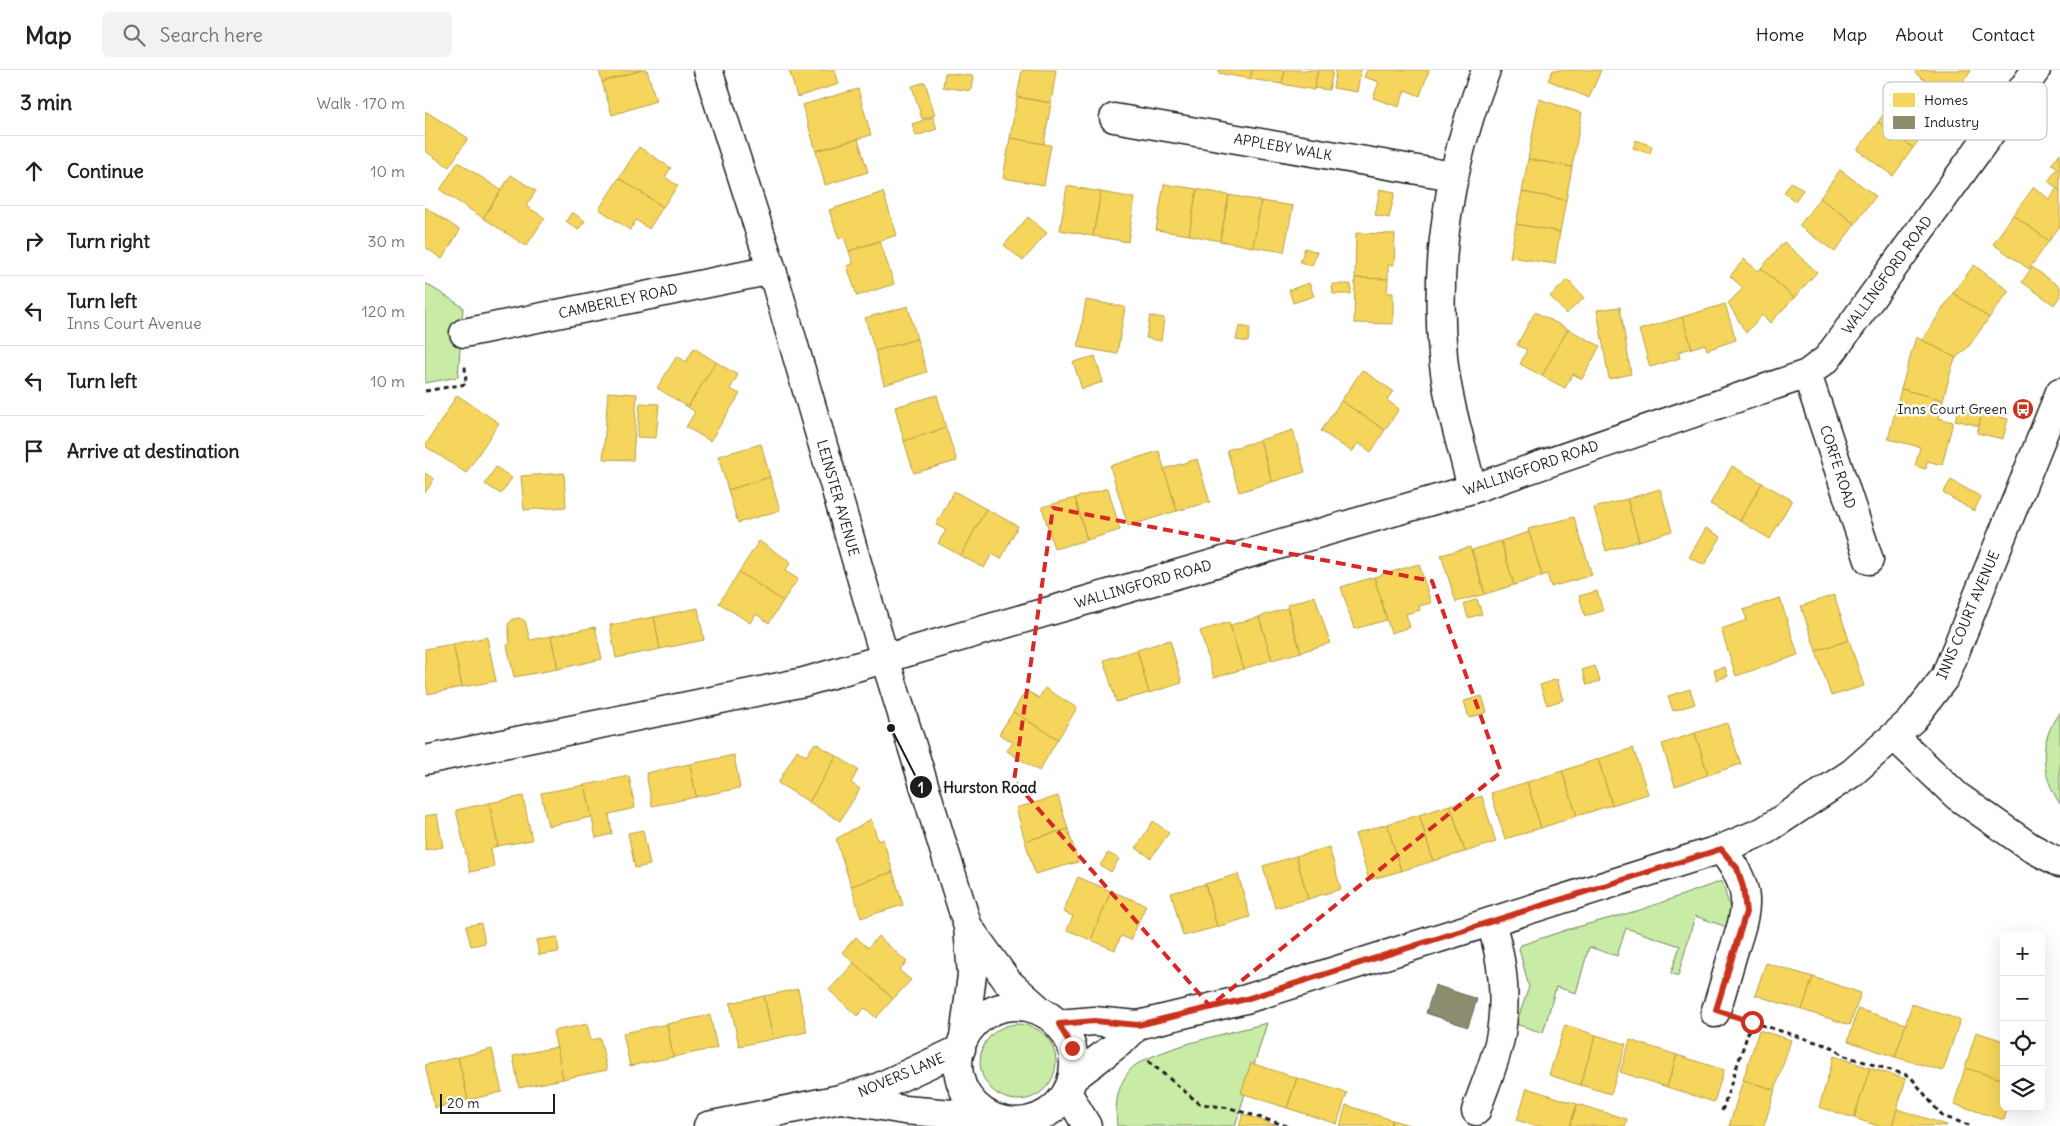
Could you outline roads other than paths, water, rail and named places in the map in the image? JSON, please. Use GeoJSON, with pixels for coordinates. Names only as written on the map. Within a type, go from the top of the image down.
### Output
{"type":"FeatureCollection","features":[{"type":"Feature","properties":{"kind":"street","name":"LEINSTER AVENUE"},"geometry":{"type":"LineString","coordinates":[[709,70],[773,270],[885,659],[968,927],[972,975],[962,1044]]}},
{"type":"Feature","properties":{"kind":"street"},"geometry":{"type":"LineString","coordinates":[[1471,489],[1451,403],[1443,355],[1442,259],[1453,176],[1464,130],[1486,70]]}},
{"type":"Feature","properties":{"kind":"street","name":"WALLINGFORD ROAD"},"geometry":{"type":"LineString","coordinates":[[2027,82],[2036,70]]}},
{"type":"Feature","properties":{"kind":"street","name":"APPLEBY WALK"},"geometry":{"type":"LineString","coordinates":[[1113,118],[1453,176]]}},
{"type":"Feature","properties":{"kind":"street","name":"WALLINGFORD ROAD"},"geometry":{"type":"LineString","coordinates":[[425,760],[804,682],[1471,489],[1807,374],[1827,359],[1985,140]]}},
{"type":"Feature","properties":{"kind":"street","name":"CAMBERLEY ROAD"},"geometry":{"type":"LineString","coordinates":[[465,333],[773,270]]}},
{"type":"Feature","properties":{"kind":"street","name":"CORFE ROAD"},"geometry":{"type":"LineString","coordinates":[[1807,374],[1869,560]]}},
{"type":"Feature","properties":{"kind":"street","name":"INNS COURT AVENUE"},"geometry":{"type":"LineString","coordinates":[[1069,1086],[1130,1032],[1246,999],[1721,849],[1771,827],[1853,773],[1913,719],[1945,677],[2060,392]]}},
{"type":"Feature","properties":{"kind":"street"},"geometry":{"type":"LineString","coordinates":[[1895,737],[1957,796],[2030,847],[2060,863]]}},
{"type":"Feature","properties":{"kind":"street"},"geometry":{"type":"LineString","coordinates":[[1715,1011],[1746,912],[1743,887],[1737,868],[1721,849]]}},
{"type":"Feature","properties":{"kind":"street"},"geometry":{"type":"LineString","coordinates":[[1476,1111],[1501,1034],[1505,987],[1501,954],[1491,922]]}},
{"type":"Feature","properties":{"kind":"street","name":"LEINSTER AVENUE"},"geometry":{"type":"LineString","coordinates":[[968,927],[1008,982],[1050,1018]]}},
{"type":"Feature","properties":{"kind":"street"},"geometry":{"type":"LineString","coordinates":[[1023,1006],[1050,1018],[1072,1048],[1074,1062],[1069,1086],[1057,1106],[1042,1116],[1030,1121],[1005,1122],[974,1105],[963,1088],[959,1078],[958,1058],[962,1044],[980,1019],[1002,1007],[1023,1006]]}},
{"type":"Feature","properties":{"kind":"street","name":"INNS COURT AVENUE"},"geometry":{"type":"LineString","coordinates":[[1050,1018],[1094,1021],[1130,1032]]}},
{"type":"Feature","properties":{"kind":"street","name":"NOVERS LANE"},"geometry":{"type":"LineString","coordinates":[[708,1126],[841,1099],[886,1084],[962,1044]]}},
{"type":"Feature","properties":{"kind":"street"},"geometry":{"type":"LineString","coordinates":[[1069,1086],[1087,1126]]}},
{"type":"Feature","properties":{"kind":"street","name":"NOVERS LANE"},"geometry":{"type":"LineString","coordinates":[[841,1099],[905,1110],[1005,1122]]}},
{"type":"Feature","properties":{"kind":"place","name":"Inns Court Green"},"geometry":{"type":"Point","coordinates":[2023,409]}},
{"type":"Feature","properties":{"kind":"place","name":"Hurston Road"},"geometry":{"type":"Point","coordinates":[891,728]}}]}
